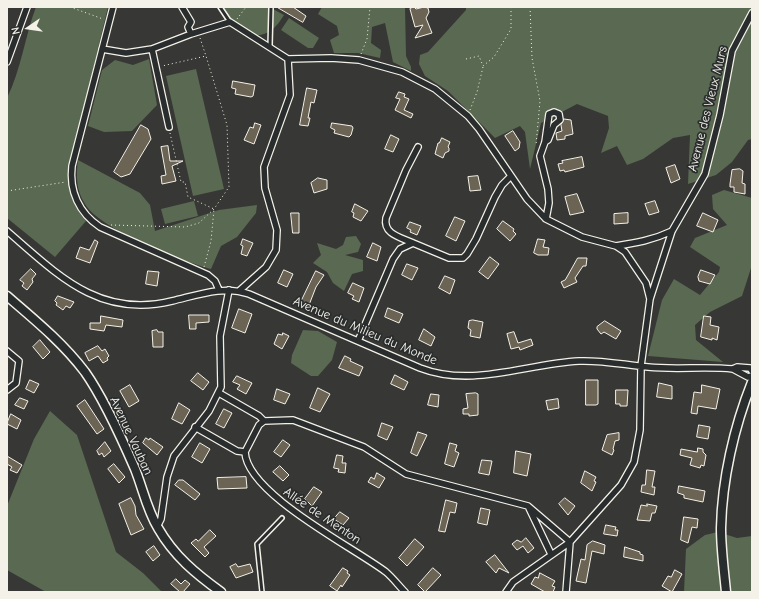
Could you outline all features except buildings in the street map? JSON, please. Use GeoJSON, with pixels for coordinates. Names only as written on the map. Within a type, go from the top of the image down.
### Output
{"type":"FeatureCollection","features":[{"type":"Feature","properties":{"kind":"main road","name":"Avenue Vauban"},"geometry":{"type":"LineString","coordinates":[[7,296],[50,333],[85,372],[112,420],[135,469],[157,527],[180,559],[221,592]]}},
{"type":"Feature","properties":{"kind":"main road"},"geometry":{"type":"LineString","coordinates":[[726,592],[721,529],[723,502],[731,452],[746,396],[752,382]]}},
{"type":"Feature","properties":{"kind":"street"},"geometry":{"type":"LineString","coordinates":[[7,62],[27,7]]}},
{"type":"Feature","properties":{"kind":"street"},"geometry":{"type":"LineString","coordinates":[[113,7],[73,163],[72,181],[79,205],[85,214],[100,227],[202,273],[215,281],[220,290]]}},
{"type":"Feature","properties":{"kind":"street"},"geometry":{"type":"LineString","coordinates":[[182,7],[191,22],[188,27],[194,33]]}},
{"type":"Feature","properties":{"kind":"street","name":"Avenue des Vieux Murs"},"geometry":{"type":"LineString","coordinates":[[650,299],[672,230],[706,174],[720,115],[732,51],[752,13]]}},
{"type":"Feature","properties":{"kind":"street"},"geometry":{"type":"LineString","coordinates":[[102,49],[126,53],[152,49],[194,33],[231,23],[250,36],[270,46],[288,59],[331,58],[359,60],[378,64],[402,72],[452,102],[468,116],[488,142],[510,177],[527,199],[546,218],[582,237],[616,246],[625,252],[635,265],[646,283],[650,299],[641,366],[640,430],[634,462],[621,485],[570,542],[513,582],[506,592]]}},
{"type":"Feature","properties":{"kind":"street"},"geometry":{"type":"LineString","coordinates":[[152,49],[169,127]]}},
{"type":"Feature","properties":{"kind":"street"},"geometry":{"type":"LineString","coordinates":[[239,291],[266,267],[276,250],[277,230],[265,188],[264,167],[290,95],[288,59]]}},
{"type":"Feature","properties":{"kind":"street"},"geometry":{"type":"LineString","coordinates":[[545,142],[548,140],[551,128],[560,120],[559,114],[554,112],[549,114],[545,142],[540,156],[548,189],[549,203],[546,218]]}},
{"type":"Feature","properties":{"kind":"street"},"geometry":{"type":"LineString","coordinates":[[418,147],[403,177],[386,218],[385,225],[388,232],[449,258],[463,258],[468,254],[494,198],[502,185],[510,177]]}},
{"type":"Feature","properties":{"kind":"street"},"geometry":{"type":"LineString","coordinates":[[616,246],[641,243],[672,230]]}},
{"type":"Feature","properties":{"kind":"street","name":"Avenue du Milieu du Monde"},"geometry":{"type":"LineString","coordinates":[[7,231],[62,279],[83,291],[107,300],[133,304],[155,304],[220,290],[239,291],[420,368],[451,377],[468,377],[578,361],[604,361],[641,366],[734,369],[744,367],[750,368],[752,371]]}},
{"type":"Feature","properties":{"kind":"street"},"geometry":{"type":"LineString","coordinates":[[358,341],[393,259],[400,249],[413,243]]}},
{"type":"Feature","properties":{"kind":"street"},"geometry":{"type":"LineString","coordinates":[[157,527],[161,519],[163,498],[171,462],[195,427],[209,411],[221,387],[220,336],[230,290]]}},
{"type":"Feature","properties":{"kind":"street"},"geometry":{"type":"LineString","coordinates":[[7,350],[19,361],[16,383],[7,390]]}},
{"type":"Feature","properties":{"kind":"street","name":"Avenue du Milieu du Monde"},"geometry":{"type":"LineString","coordinates":[[734,369],[748,378],[752,376]]}},
{"type":"Feature","properties":{"kind":"street"},"geometry":{"type":"LineString","coordinates":[[219,393],[259,416],[264,421]]}},
{"type":"Feature","properties":{"kind":"street"},"geometry":{"type":"LineString","coordinates":[[195,427],[244,452],[259,424],[264,421],[293,420],[364,448],[406,474],[528,506],[570,542]]}},
{"type":"Feature","properties":{"kind":"street","name":"Allée de Menton"},"geometry":{"type":"LineString","coordinates":[[244,452],[248,467],[275,497],[386,573],[405,592]]}},
{"type":"Feature","properties":{"kind":"street"},"geometry":{"type":"LineString","coordinates":[[528,506],[551,554]]}},
{"type":"Feature","properties":{"kind":"street"},"geometry":{"type":"LineString","coordinates":[[566,592],[570,542]]}},
{"type":"Feature","properties":{"kind":"lane"},"geometry":{"type":"LineString","coordinates":[[220,7],[231,23]]}},
{"type":"Feature","properties":{"kind":"lane"},"geometry":{"type":"LineString","coordinates":[[270,46],[271,7]]}},
{"type":"Feature","properties":{"kind":"lane"},"geometry":{"type":"LineString","coordinates":[[262,592],[257,544],[282,518]]}},
{"type":"Feature","properties":{"kind":"path"},"geometry":{"type":"LineString","coordinates":[[70,7],[109,21]]}},
{"type":"Feature","properties":{"kind":"path"},"geometry":{"type":"LineString","coordinates":[[231,23],[246,7]]}},
{"type":"Feature","properties":{"kind":"path"},"geometry":{"type":"LineString","coordinates":[[359,60],[367,39],[370,7]]}},
{"type":"Feature","properties":{"kind":"path"},"geometry":{"type":"LineString","coordinates":[[468,116],[477,92],[480,76],[484,66],[494,57],[511,30],[511,7]]}},
{"type":"Feature","properties":{"kind":"path"},"geometry":{"type":"LineString","coordinates":[[530,7],[532,58],[540,101],[536,146],[540,156]]}},
{"type":"Feature","properties":{"kind":"path"},"geometry":{"type":"LineString","coordinates":[[100,227],[102,225],[185,227],[199,223],[214,209],[229,187],[227,125],[206,56],[194,33]]}},
{"type":"Feature","properties":{"kind":"path"},"geometry":{"type":"LineString","coordinates":[[156,67],[206,56]]}},
{"type":"Feature","properties":{"kind":"path"},"geometry":{"type":"LineString","coordinates":[[466,59],[479,56],[484,66]]}},
{"type":"Feature","properties":{"kind":"path"},"geometry":{"type":"LineString","coordinates":[[169,127],[181,182],[184,182],[188,196],[214,209]]}},
{"type":"Feature","properties":{"kind":"path"},"geometry":{"type":"LineString","coordinates":[[7,191],[72,181]]}},
{"type":"Feature","properties":{"kind":"path"},"geometry":{"type":"LineString","coordinates":[[202,273],[211,241],[214,209]]}},
{"type":"Feature","properties":{"kind":"green space"},"geometry":{"type":"Polygon","coordinates":[[[36,7],[108,7],[68,173],[72,199],[86,221],[55,257],[7,218],[7,98],[16,76],[36,7]]]}},
{"type":"Feature","properties":{"kind":"green space"},"geometry":{"type":"Polygon","coordinates":[[[223,7],[269,7],[284,15],[272,30],[265,34],[255,36],[229,18],[223,7]]]}},
{"type":"Feature","properties":{"kind":"green space"},"geometry":{"type":"Polygon","coordinates":[[[322,7],[405,7],[406,56],[411,67],[411,71],[393,62],[385,23],[372,27],[371,43],[381,50],[380,58],[358,53],[334,53],[330,40],[339,35],[337,26],[318,14],[322,7]]]}},
{"type":"Feature","properties":{"kind":"green space"},"geometry":{"type":"Polygon","coordinates":[[[466,7],[752,7],[752,139],[748,140],[732,162],[716,175],[688,184],[690,135],[673,138],[643,159],[627,165],[617,146],[601,153],[609,128],[608,116],[577,104],[541,123],[530,169],[525,132],[520,126],[495,138],[448,91],[425,76],[419,64],[420,55],[428,52],[466,10],[466,7]]]}},
{"type":"Feature","properties":{"kind":"green space"},"geometry":{"type":"Polygon","coordinates":[[[289,18],[319,38],[313,48],[308,48],[281,30],[289,18]]]}},
{"type":"Feature","properties":{"kind":"green space"},"geometry":{"type":"Polygon","coordinates":[[[149,59],[157,105],[132,131],[104,132],[88,126],[102,70],[115,60],[133,65],[149,59]]]}},
{"type":"Feature","properties":{"kind":"green space"},"geometry":{"type":"Polygon","coordinates":[[[196,69],[224,189],[193,196],[166,76],[196,69]]]}},
{"type":"Feature","properties":{"kind":"green space"},"geometry":{"type":"Polygon","coordinates":[[[78,160],[140,193],[150,205],[155,231],[219,210],[257,205],[256,213],[237,237],[221,246],[211,269],[162,252],[142,243],[107,224],[93,214],[82,199],[78,188],[78,160]]]}},
{"type":"Feature","properties":{"kind":"green space"},"geometry":{"type":"Polygon","coordinates":[[[724,190],[752,198],[752,265],[742,296],[710,312],[695,325],[696,340],[723,362],[648,356],[662,300],[674,279],[700,295],[719,272],[720,267],[690,247],[695,238],[727,225],[713,209],[712,195],[724,190]]]}},
{"type":"Feature","properties":{"kind":"green space"},"geometry":{"type":"Polygon","coordinates":[[[194,201],[198,216],[165,224],[161,209],[194,201]]]}},
{"type":"Feature","properties":{"kind":"green space"},"geometry":{"type":"Polygon","coordinates":[[[356,236],[361,244],[358,252],[345,255],[363,260],[363,271],[352,274],[344,291],[333,283],[327,272],[313,263],[321,255],[317,243],[336,249],[343,245],[346,237],[356,236]]]}},
{"type":"Feature","properties":{"kind":"green space"},"geometry":{"type":"Polygon","coordinates":[[[303,330],[318,331],[337,342],[332,360],[318,376],[311,376],[291,363],[292,355],[303,330]]]}},
{"type":"Feature","properties":{"kind":"green space"},"geometry":{"type":"Polygon","coordinates":[[[50,411],[77,435],[116,552],[143,573],[162,592],[46,592],[7,570],[7,506],[34,439],[50,411]]]}},
{"type":"Feature","properties":{"kind":"green space"},"geometry":{"type":"Polygon","coordinates":[[[718,532],[737,538],[752,536],[752,592],[684,592],[686,549],[705,535],[718,532]]]}}]}
